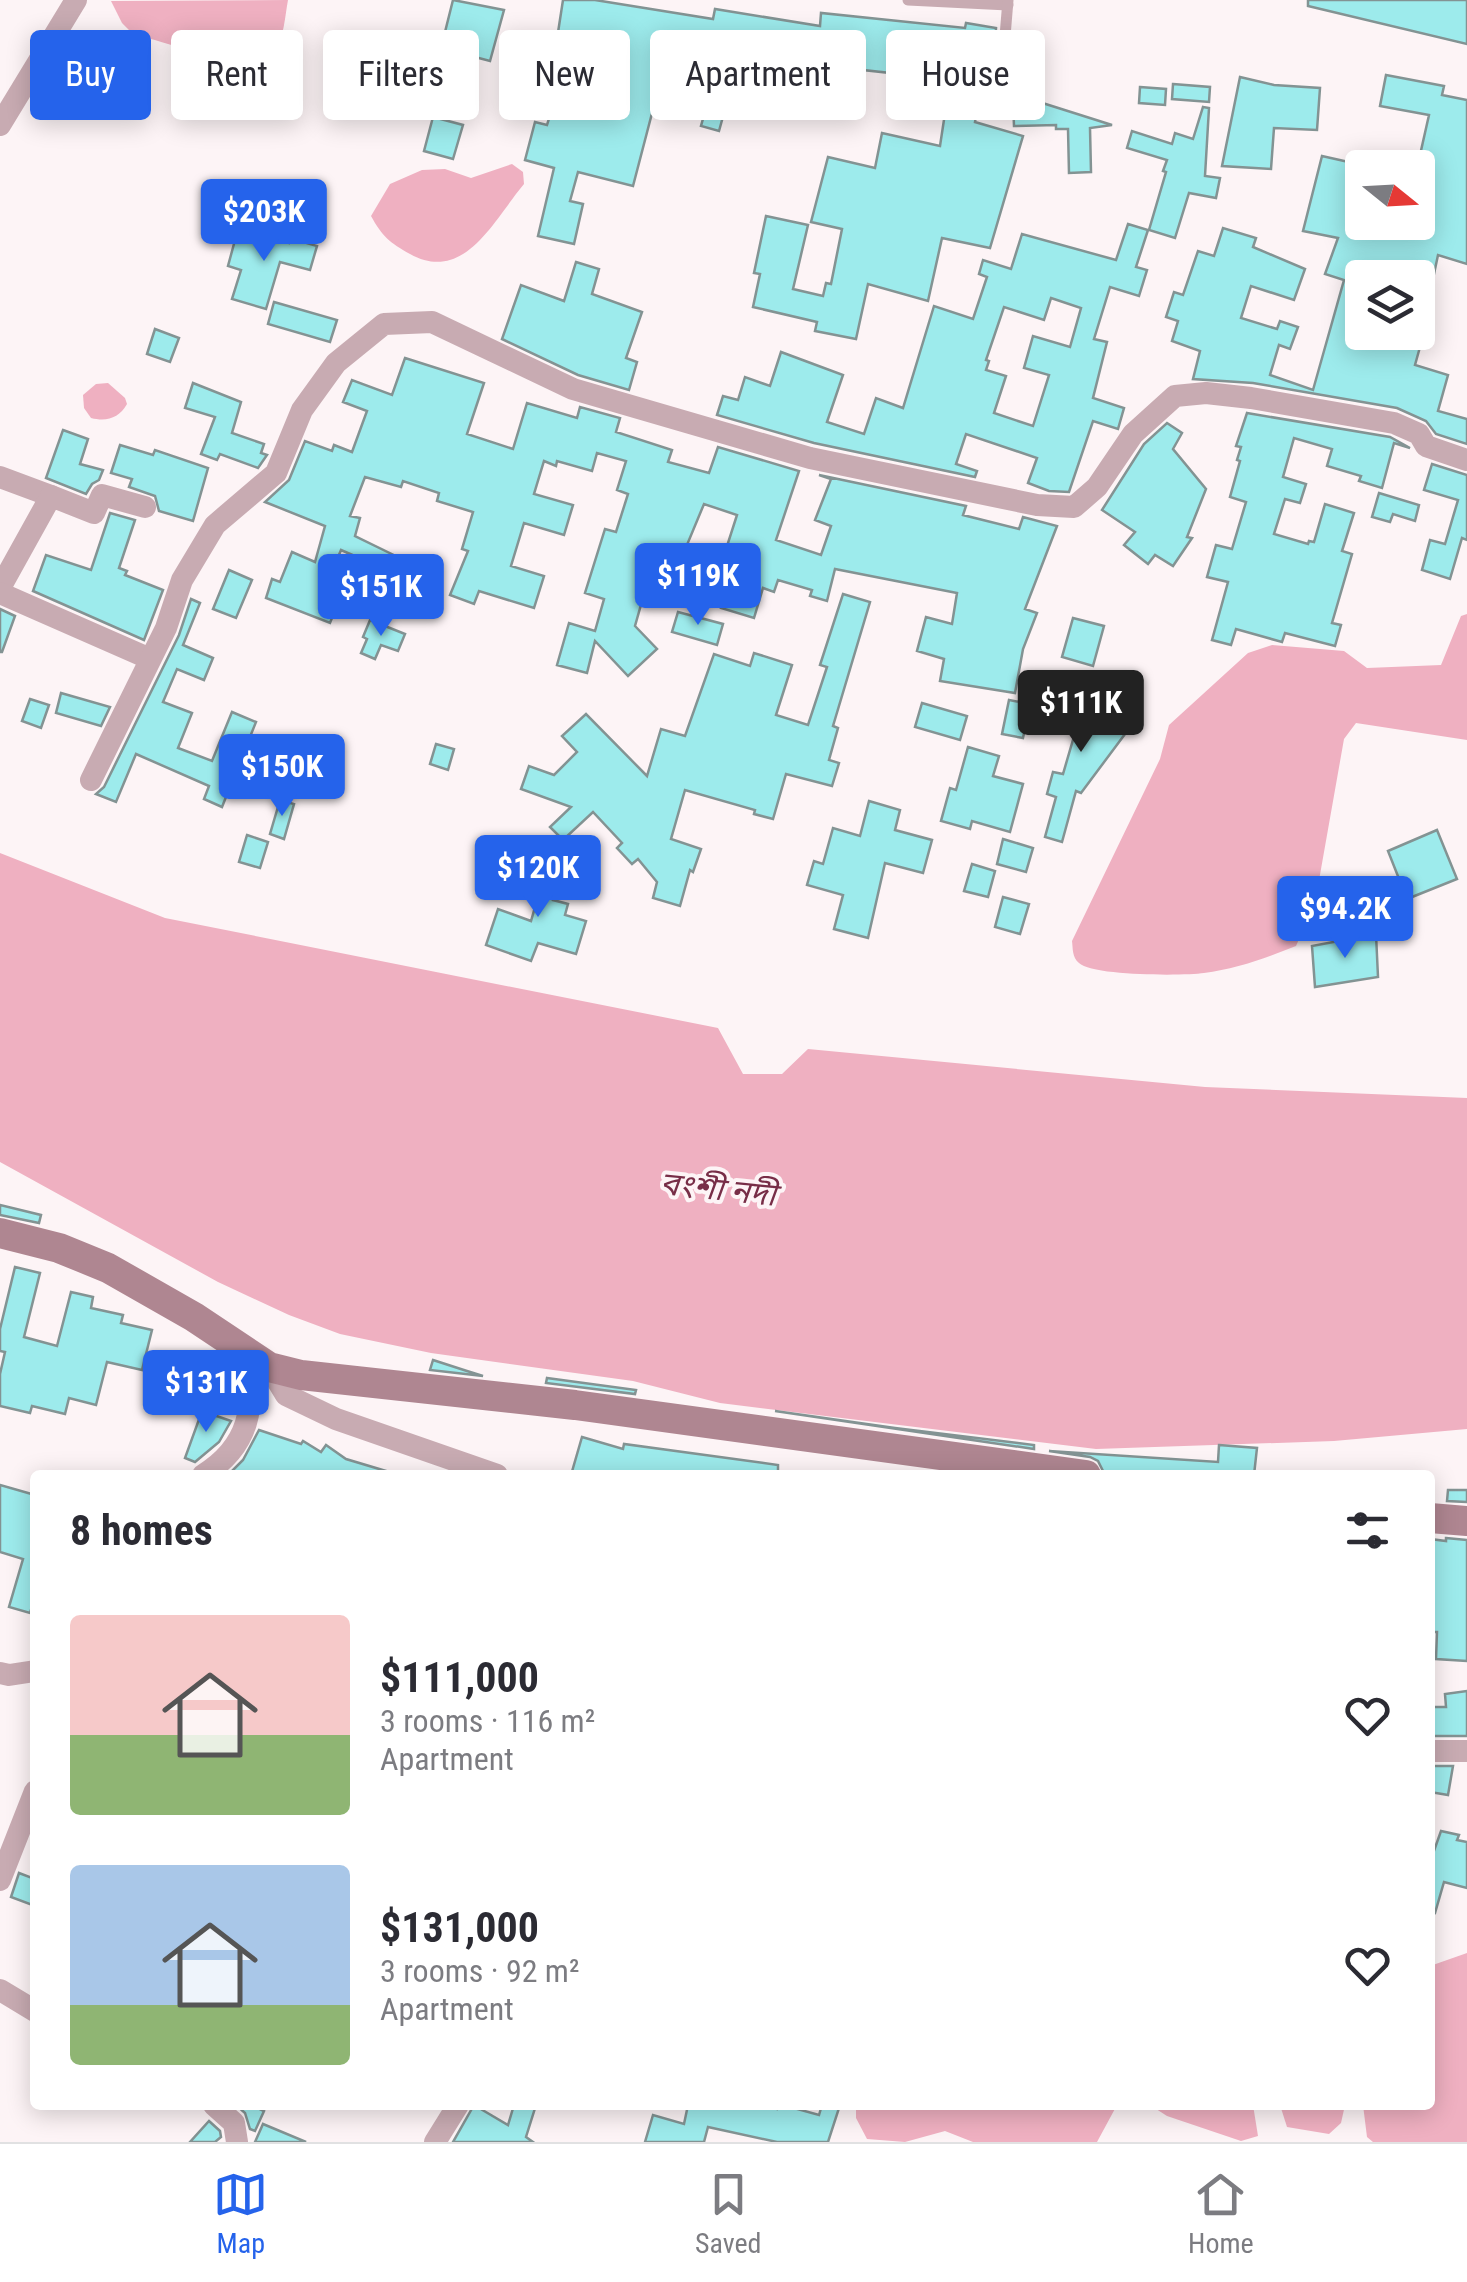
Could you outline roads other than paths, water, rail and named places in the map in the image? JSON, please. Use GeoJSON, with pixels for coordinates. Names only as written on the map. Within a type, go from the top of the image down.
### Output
{"type":"FeatureCollection","features":[{"type":"Feature","properties":{"kind":"street"},"geometry":{"type":"LineString","coordinates":[[0,126],[76,0]]}},
{"type":"Feature","properties":{"kind":"street"},"geometry":{"type":"LineString","coordinates":[[90,780],[166,628],[182,580],[215,525],[276,473],[302,410],[325,378],[336,363],[384,324],[432,322],[573,388],[810,458],[1037,505],[1074,507],[1097,487],[1133,434],[1175,396],[1206,393],[1251,398],[1394,424],[1419,434],[1426,446],[1467,460]]}},
{"type":"Feature","properties":{"kind":"street"},"geometry":{"type":"LineString","coordinates":[[0,478],[94,513],[102,495],[145,507]]}},
{"type":"Feature","properties":{"kind":"street"},"geometry":{"type":"LineString","coordinates":[[51,496],[0,590],[148,658]]}},
{"type":"Feature","properties":{"kind":"street"},"geometry":{"type":"LineString","coordinates":[[0,1232],[59,1248],[108,1268],[194,1316],[259,1361],[286,1395],[302,1403],[336,1419],[484,1470]]}},
{"type":"Feature","properties":{"kind":"street"},"geometry":{"type":"LineString","coordinates":[[211,1470],[227,1460],[246,1426],[259,1361]]}},
{"type":"Feature","properties":{"kind":"street"},"geometry":{"type":"LineString","coordinates":[[259,1361],[301,1374],[574,1405],[1049,1470]]}},
{"type":"Feature","properties":{"kind":"street"},"geometry":{"type":"LineString","coordinates":[[1435,1518],[1467,1520]]}},
{"type":"Feature","properties":{"kind":"street"},"geometry":{"type":"LineString","coordinates":[[0,1673],[30,1672]]}},
{"type":"Feature","properties":{"kind":"street"},"geometry":{"type":"LineString","coordinates":[[1435,1751],[1467,1752]]}},
{"type":"Feature","properties":{"kind":"street"},"geometry":{"type":"LineString","coordinates":[[0,1880],[30,1804]]}},
{"type":"Feature","properties":{"kind":"street"},"geometry":{"type":"LineString","coordinates":[[0,1990],[30,2008]]}},
{"type":"Feature","properties":{"kind":"street"},"geometry":{"type":"LineString","coordinates":[[220,2110],[234,2123],[237,2142]]}},
{"type":"Feature","properties":{"kind":"street"},"geometry":{"type":"LineString","coordinates":[[435,2142],[455,2110]]}},
{"type":"Feature","properties":{"kind":"lane"},"geometry":{"type":"LineString","coordinates":[[908,0],[1008,3],[1006,30]]}},
{"type":"Feature","properties":{"kind":"water"},"geometry":{"type":"Polygon","coordinates":[[[288,0],[283,30],[171,30],[171,44],[151,39],[151,30],[129,30],[111,1],[288,0]]]}},
{"type":"Feature","properties":{"kind":"water"},"geometry":{"type":"Polygon","coordinates":[[[512,164],[523,172],[524,184],[476,244],[446,261],[429,261],[403,250],[383,234],[371,216],[390,184],[422,170],[445,169],[471,178],[512,164]]]}},
{"type":"Feature","properties":{"kind":"water"},"geometry":{"type":"Polygon","coordinates":[[[108,383],[127,404],[112,418],[91,418],[84,408],[83,395],[96,384],[108,383]]]}},
{"type":"Feature","properties":{"kind":"water"},"geometry":{"type":"Polygon","coordinates":[[[1467,614],[1467,740],[1356,723],[1344,739],[1315,903],[1296,946],[1239,966],[1193,974],[1119,973],[1087,967],[1077,961],[1072,941],[1160,759],[1169,725],[1248,653],[1272,645],[1344,651],[1367,668],[1441,665],[1461,616],[1467,614]]]}},
{"type":"Feature","properties":{"kind":"water","name":"বংশী নদী"},"geometry":{"type":"Polygon","coordinates":[[[0,853],[165,918],[718,1028],[743,1074],[782,1074],[808,1049],[1205,1087],[1467,1098],[1467,1429],[1334,1441],[1096,1449],[720,1403],[633,1381],[431,1353],[340,1334],[289,1315],[218,1282],[0,1162],[0,853]]]}},
{"type":"Feature","properties":{"kind":"water"},"geometry":{"type":"Polygon","coordinates":[[[1467,1953],[1467,2142],[1373,2142],[1367,2137],[1364,2110],[1435,2110],[1435,1964],[1467,1953]]]}},
{"type":"Feature","properties":{"kind":"water"},"geometry":{"type":"Polygon","coordinates":[[[856,2110],[1114,2110],[1097,2142],[973,2142],[945,2131],[905,2142],[867,2139],[856,2110]]]}},
{"type":"Feature","properties":{"kind":"water"},"geometry":{"type":"Polygon","coordinates":[[[1158,2110],[1254,2110],[1258,2136],[1241,2141],[1158,2110]]]}},
{"type":"Feature","properties":{"kind":"water"},"geometry":{"type":"Polygon","coordinates":[[[1282,2110],[1344,2110],[1341,2123],[1329,2134],[1287,2127],[1282,2110]]]}}]}
